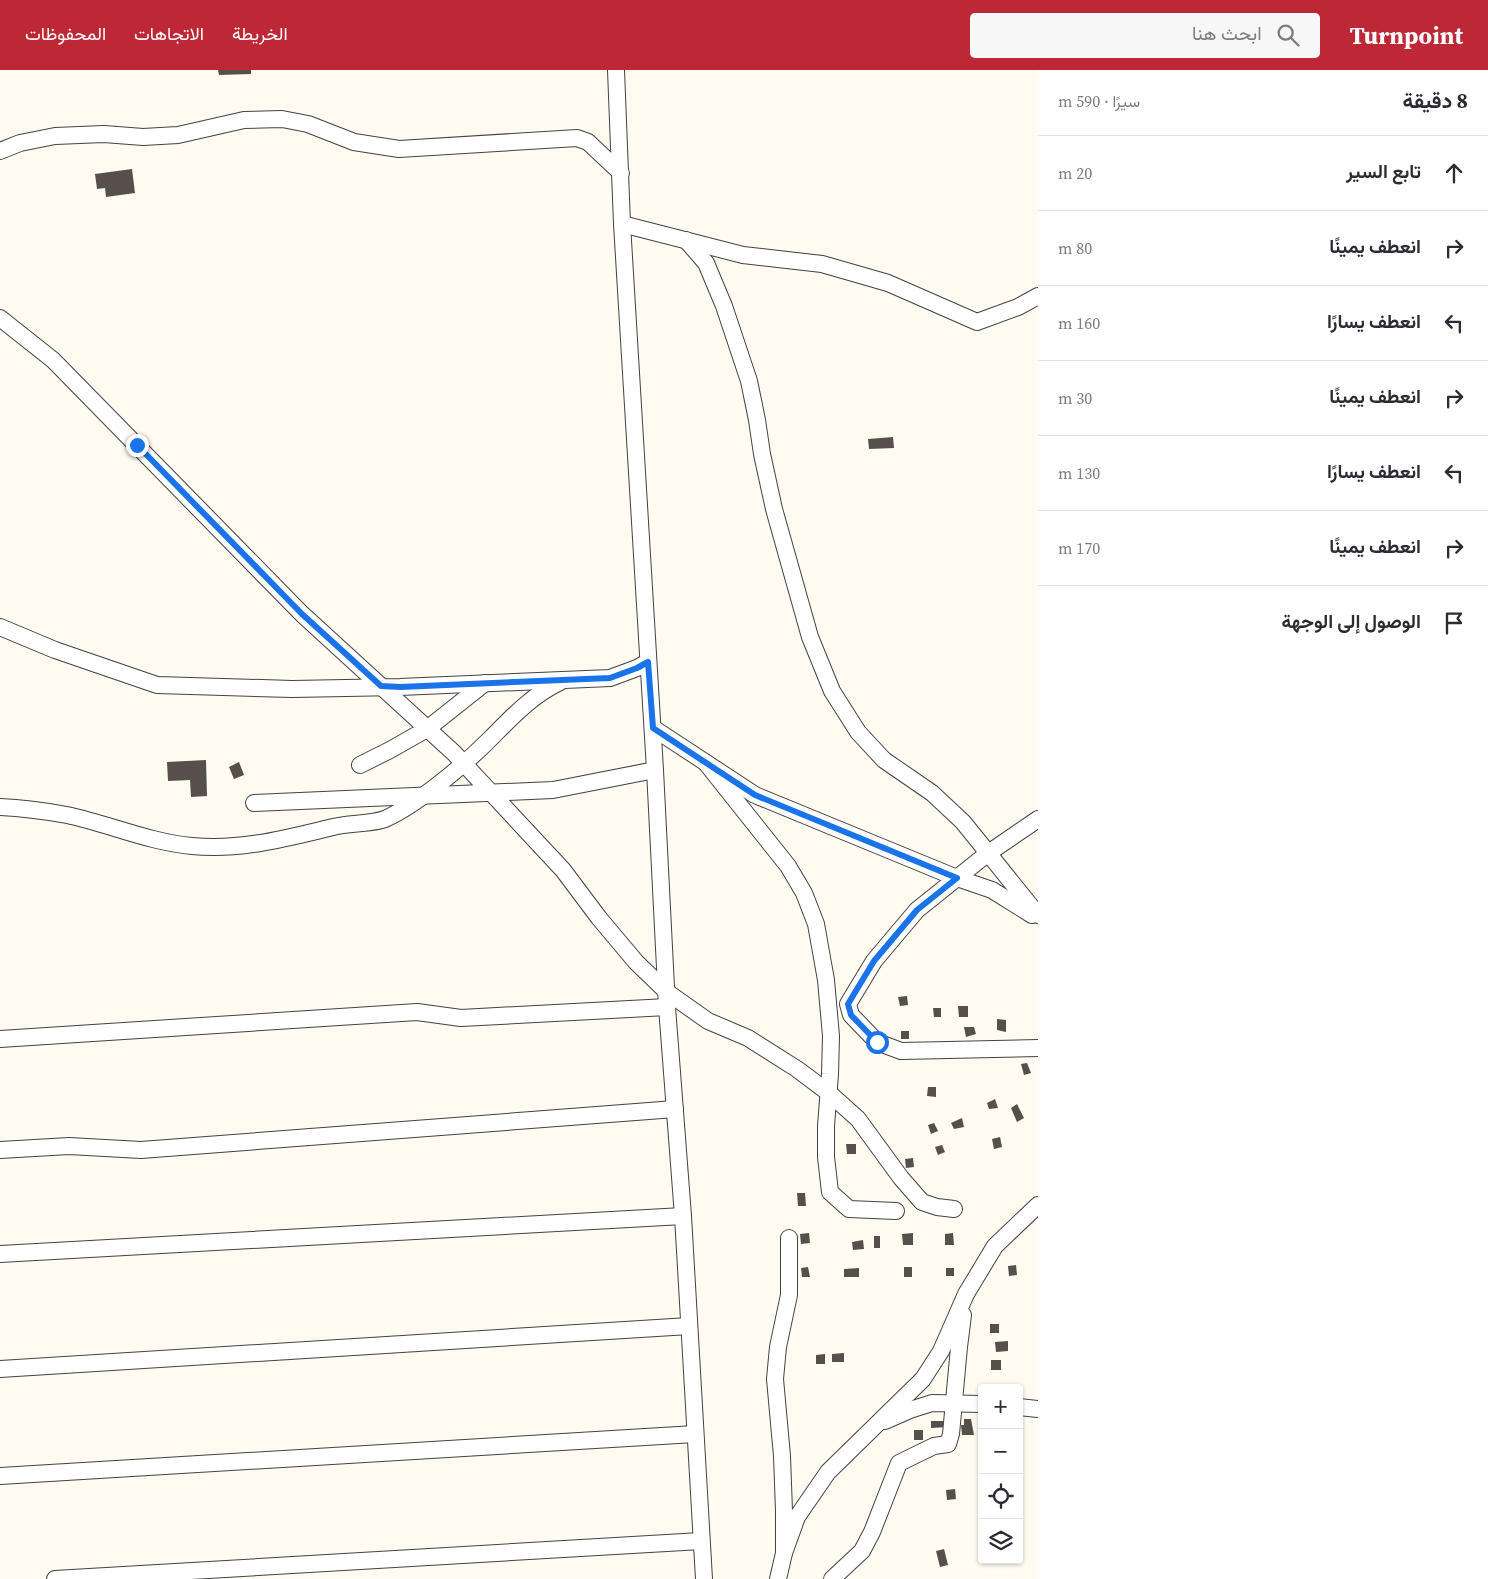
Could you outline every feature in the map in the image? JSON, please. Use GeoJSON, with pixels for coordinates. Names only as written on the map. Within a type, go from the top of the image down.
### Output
{"type":"FeatureCollection","features":[{"type":"Feature","properties":{"kind":"street"},"geometry":{"type":"LineString","coordinates":[[616,70],[622,224],[656,770],[667,1000],[683,1216],[704,1579]]}},
{"type":"Feature","properties":{"kind":"street"},"geometry":{"type":"LineString","coordinates":[[0,151],[20,143],[55,136],[104,134],[143,137],[178,135],[244,120],[282,119],[308,124],[354,142],[399,149],[577,138],[588,142],[621,173]]}},
{"type":"Feature","properties":{"kind":"street"},"geometry":{"type":"LineString","coordinates":[[622,224],[743,255],[822,264],[888,283],[977,322],[1018,307],[1038,296]]}},
{"type":"Feature","properties":{"kind":"street"},"geometry":{"type":"LineString","coordinates":[[686,240],[706,263],[724,306],[749,381],[774,509],[810,636],[832,691],[858,732],[884,760],[932,793],[963,822],[1038,917]]}},
{"type":"Feature","properties":{"kind":"street"},"geometry":{"type":"LineString","coordinates":[[0,318],[53,360],[302,614],[463,763],[563,870],[599,918],[667,1000],[708,1021],[748,1038],[829,1093],[858,1120],[901,1178],[922,1202],[937,1208],[954,1209]]}},
{"type":"Feature","properties":{"kind":"street"},"geometry":{"type":"LineString","coordinates":[[0,627],[55,650],[157,685],[292,689],[400,687],[610,678],[648,662]]}},
{"type":"Feature","properties":{"kind":"street"},"geometry":{"type":"LineString","coordinates":[[0,807],[68,816],[126,832],[192,846],[244,846],[286,839],[336,826],[384,819],[424,795],[489,740],[511,717],[544,690],[563,680]]}},
{"type":"Feature","properties":{"kind":"street"},"geometry":{"type":"LineString","coordinates":[[360,765],[427,729],[485,683]]}},
{"type":"Feature","properties":{"kind":"street"},"geometry":{"type":"LineString","coordinates":[[653,728],[755,795],[957,878],[992,890],[1038,917]]}},
{"type":"Feature","properties":{"kind":"street"},"geometry":{"type":"LineString","coordinates":[[706,763],[788,866],[804,893],[816,924],[826,980],[831,1036],[826,1157],[830,1192],[849,1209],[896,1211]]}},
{"type":"Feature","properties":{"kind":"street"},"geometry":{"type":"LineString","coordinates":[[254,803],[553,790],[656,770]]}},
{"type":"Feature","properties":{"kind":"street"},"geometry":{"type":"LineString","coordinates":[[1038,819],[987,854],[917,910],[874,961],[848,1004],[851,1015],[877,1042],[901,1051],[1038,1048]]}},
{"type":"Feature","properties":{"kind":"street"},"geometry":{"type":"LineString","coordinates":[[0,1039],[417,1012],[461,1018],[667,1000]]}},
{"type":"Feature","properties":{"kind":"street"},"geometry":{"type":"LineString","coordinates":[[0,1150],[69,1146],[141,1150],[676,1109]]}},
{"type":"Feature","properties":{"kind":"street"},"geometry":{"type":"LineString","coordinates":[[778,1579],[784,1553],[797,1517],[828,1472],[923,1379],[941,1351],[966,1294],[995,1246],[1038,1205]]}},
{"type":"Feature","properties":{"kind":"street"},"geometry":{"type":"LineString","coordinates":[[0,1254],[683,1216]]}},
{"type":"Feature","properties":{"kind":"street"},"geometry":{"type":"LineString","coordinates":[[784,1553],[782,1456],[775,1379],[778,1347],[789,1295],[789,1238]]}},
{"type":"Feature","properties":{"kind":"street"},"geometry":{"type":"LineString","coordinates":[[832,1579],[862,1551],[872,1532],[899,1463],[934,1446],[948,1444],[951,1434],[966,1294]]}},
{"type":"Feature","properties":{"kind":"street"},"geometry":{"type":"LineString","coordinates":[[0,1370],[689,1326]]}},
{"type":"Feature","properties":{"kind":"street"},"geometry":{"type":"LineString","coordinates":[[874,1427],[918,1407],[932,1403],[978,1404]]}},
{"type":"Feature","properties":{"kind":"street"},"geometry":{"type":"LineString","coordinates":[[1023,1407],[1038,1409]]}},
{"type":"Feature","properties":{"kind":"street"},"geometry":{"type":"LineString","coordinates":[[0,1476],[695,1434]]}},
{"type":"Feature","properties":{"kind":"street"},"geometry":{"type":"LineString","coordinates":[[54,1579],[701,1541]]}},
{"type":"Feature","properties":{"kind":"building"},"geometry":{"type":"Polygon","coordinates":[[[218,70],[251,70],[251,74],[219,75],[218,70]]]}},
{"type":"Feature","properties":{"kind":"building"},"geometry":{"type":"Polygon","coordinates":[[[132,169],[135,193],[106,197],[105,188],[97,189],[95,174],[132,169]]]}},
{"type":"Feature","properties":{"kind":"building"},"geometry":{"type":"Polygon","coordinates":[[[893,437],[894,448],[869,449],[868,439],[893,437]]]}},
{"type":"Feature","properties":{"kind":"building"},"geometry":{"type":"Polygon","coordinates":[[[206,760],[207,796],[191,797],[190,780],[168,781],[167,762],[206,760]]]}},
{"type":"Feature","properties":{"kind":"building"},"geometry":{"type":"Polygon","coordinates":[[[239,762],[244,775],[234,779],[229,767],[239,762]]]}},
{"type":"Feature","properties":{"kind":"building"},"geometry":{"type":"Polygon","coordinates":[[[907,996],[908,1005],[900,1006],[898,997],[907,996]]]}},
{"type":"Feature","properties":{"kind":"building"},"geometry":{"type":"Polygon","coordinates":[[[958,1006],[968,1006],[968,1017],[959,1017],[958,1006]]]}},
{"type":"Feature","properties":{"kind":"building"},"geometry":{"type":"Polygon","coordinates":[[[933,1008],[941,1008],[941,1017],[934,1017],[933,1008]]]}},
{"type":"Feature","properties":{"kind":"building"},"geometry":{"type":"Polygon","coordinates":[[[997,1019],[1006,1020],[1006,1032],[997,1030],[997,1019]]]}},
{"type":"Feature","properties":{"kind":"building"},"geometry":{"type":"Polygon","coordinates":[[[964,1027],[974,1027],[976,1034],[966,1037],[964,1027]]]}},
{"type":"Feature","properties":{"kind":"building"},"geometry":{"type":"Polygon","coordinates":[[[901,1031],[909,1031],[909,1039],[901,1039],[901,1031]]]}},
{"type":"Feature","properties":{"kind":"building"},"geometry":{"type":"Polygon","coordinates":[[[1027,1063],[1031,1073],[1024,1075],[1021,1064],[1027,1063]]]}},
{"type":"Feature","properties":{"kind":"building"},"geometry":{"type":"Polygon","coordinates":[[[928,1087],[936,1087],[936,1097],[927,1096],[928,1087]]]}},
{"type":"Feature","properties":{"kind":"building"},"geometry":{"type":"Polygon","coordinates":[[[995,1099],[998,1108],[989,1109],[987,1103],[995,1099]]]}},
{"type":"Feature","properties":{"kind":"building"},"geometry":{"type":"Polygon","coordinates":[[[1017,1104],[1024,1118],[1017,1122],[1011,1108],[1017,1104]]]}},
{"type":"Feature","properties":{"kind":"building"},"geometry":{"type":"Polygon","coordinates":[[[962,1118],[964,1127],[954,1129],[951,1123],[962,1118]]]}},
{"type":"Feature","properties":{"kind":"building"},"geometry":{"type":"Polygon","coordinates":[[[934,1123],[938,1131],[931,1134],[928,1125],[934,1123]]]}},
{"type":"Feature","properties":{"kind":"building"},"geometry":{"type":"Polygon","coordinates":[[[1000,1137],[1002,1147],[994,1149],[992,1139],[1000,1137]]]}},
{"type":"Feature","properties":{"kind":"building"},"geometry":{"type":"Polygon","coordinates":[[[846,1144],[856,1144],[856,1154],[847,1154],[846,1144]]]}},
{"type":"Feature","properties":{"kind":"building"},"geometry":{"type":"Polygon","coordinates":[[[942,1145],[945,1152],[938,1155],[935,1147],[942,1145]]]}},
{"type":"Feature","properties":{"kind":"building"},"geometry":{"type":"Polygon","coordinates":[[[913,1158],[914,1167],[906,1168],[905,1159],[913,1158]]]}},
{"type":"Feature","properties":{"kind":"building"},"geometry":{"type":"Polygon","coordinates":[[[797,1193],[805,1193],[806,1206],[798,1206],[797,1193]]]}},
{"type":"Feature","properties":{"kind":"building"},"geometry":{"type":"Polygon","coordinates":[[[809,1233],[810,1243],[801,1244],[800,1234],[809,1233]]]}},
{"type":"Feature","properties":{"kind":"building"},"geometry":{"type":"Polygon","coordinates":[[[913,1233],[913,1245],[903,1245],[902,1234],[913,1233]]]}},
{"type":"Feature","properties":{"kind":"building"},"geometry":{"type":"Polygon","coordinates":[[[953,1233],[954,1245],[945,1245],[945,1234],[953,1233]]]}},
{"type":"Feature","properties":{"kind":"building"},"geometry":{"type":"Polygon","coordinates":[[[874,1236],[880,1236],[880,1248],[874,1248],[874,1236]]]}},
{"type":"Feature","properties":{"kind":"building"},"geometry":{"type":"Polygon","coordinates":[[[863,1240],[864,1249],[853,1250],[852,1242],[863,1240]]]}},
{"type":"Feature","properties":{"kind":"building"},"geometry":{"type":"Polygon","coordinates":[[[1016,1265],[1017,1275],[1009,1276],[1008,1266],[1016,1265]]]}},
{"type":"Feature","properties":{"kind":"building"},"geometry":{"type":"Polygon","coordinates":[[[808,1267],[810,1277],[802,1277],[801,1268],[808,1267]]]}},
{"type":"Feature","properties":{"kind":"building"},"geometry":{"type":"Polygon","coordinates":[[[904,1267],[912,1267],[912,1277],[904,1277],[904,1267]]]}},
{"type":"Feature","properties":{"kind":"building"},"geometry":{"type":"Polygon","coordinates":[[[859,1268],[859,1277],[844,1277],[844,1269],[859,1268]]]}},
{"type":"Feature","properties":{"kind":"building"},"geometry":{"type":"Polygon","coordinates":[[[946,1268],[954,1268],[954,1276],[946,1276],[946,1268]]]}},
{"type":"Feature","properties":{"kind":"building"},"geometry":{"type":"Polygon","coordinates":[[[990,1324],[999,1324],[999,1333],[990,1333],[990,1324]]]}},
{"type":"Feature","properties":{"kind":"building"},"geometry":{"type":"Polygon","coordinates":[[[1008,1341],[1008,1351],[996,1352],[995,1342],[1008,1341]]]}},
{"type":"Feature","properties":{"kind":"building"},"geometry":{"type":"Polygon","coordinates":[[[844,1353],[844,1362],[832,1362],[832,1354],[844,1353]]]}},
{"type":"Feature","properties":{"kind":"building"},"geometry":{"type":"Polygon","coordinates":[[[825,1354],[825,1364],[816,1364],[816,1355],[825,1354]]]}},
{"type":"Feature","properties":{"kind":"building"},"geometry":{"type":"Polygon","coordinates":[[[991,1360],[1001,1360],[1001,1370],[991,1370],[991,1360]]]}},
{"type":"Feature","properties":{"kind":"building"},"geometry":{"type":"Polygon","coordinates":[[[964,1419],[971,1419],[974,1435],[962,1435],[961,1425],[964,1425],[964,1419]]]}},
{"type":"Feature","properties":{"kind":"building"},"geometry":{"type":"Polygon","coordinates":[[[931,1421],[947,1421],[948,1427],[931,1428],[931,1421]]]}},
{"type":"Feature","properties":{"kind":"building"},"geometry":{"type":"Polygon","coordinates":[[[914,1430],[923,1430],[923,1440],[914,1440],[914,1430]]]}},
{"type":"Feature","properties":{"kind":"building"},"geometry":{"type":"Polygon","coordinates":[[[955,1489],[956,1499],[947,1500],[946,1490],[955,1489]]]}},
{"type":"Feature","properties":{"kind":"building"},"geometry":{"type":"Polygon","coordinates":[[[944,1549],[948,1565],[940,1567],[936,1551],[944,1549]]]}},
{"type":"Feature","properties":{"kind":"route"},"geometry":{"type":"LineString","coordinates":[[137,445],[302,614],[381,686],[400,687],[610,678],[648,662],[653,728],[755,795],[957,878],[917,910],[874,961],[848,1004],[851,1015],[877,1042]]}}]}
